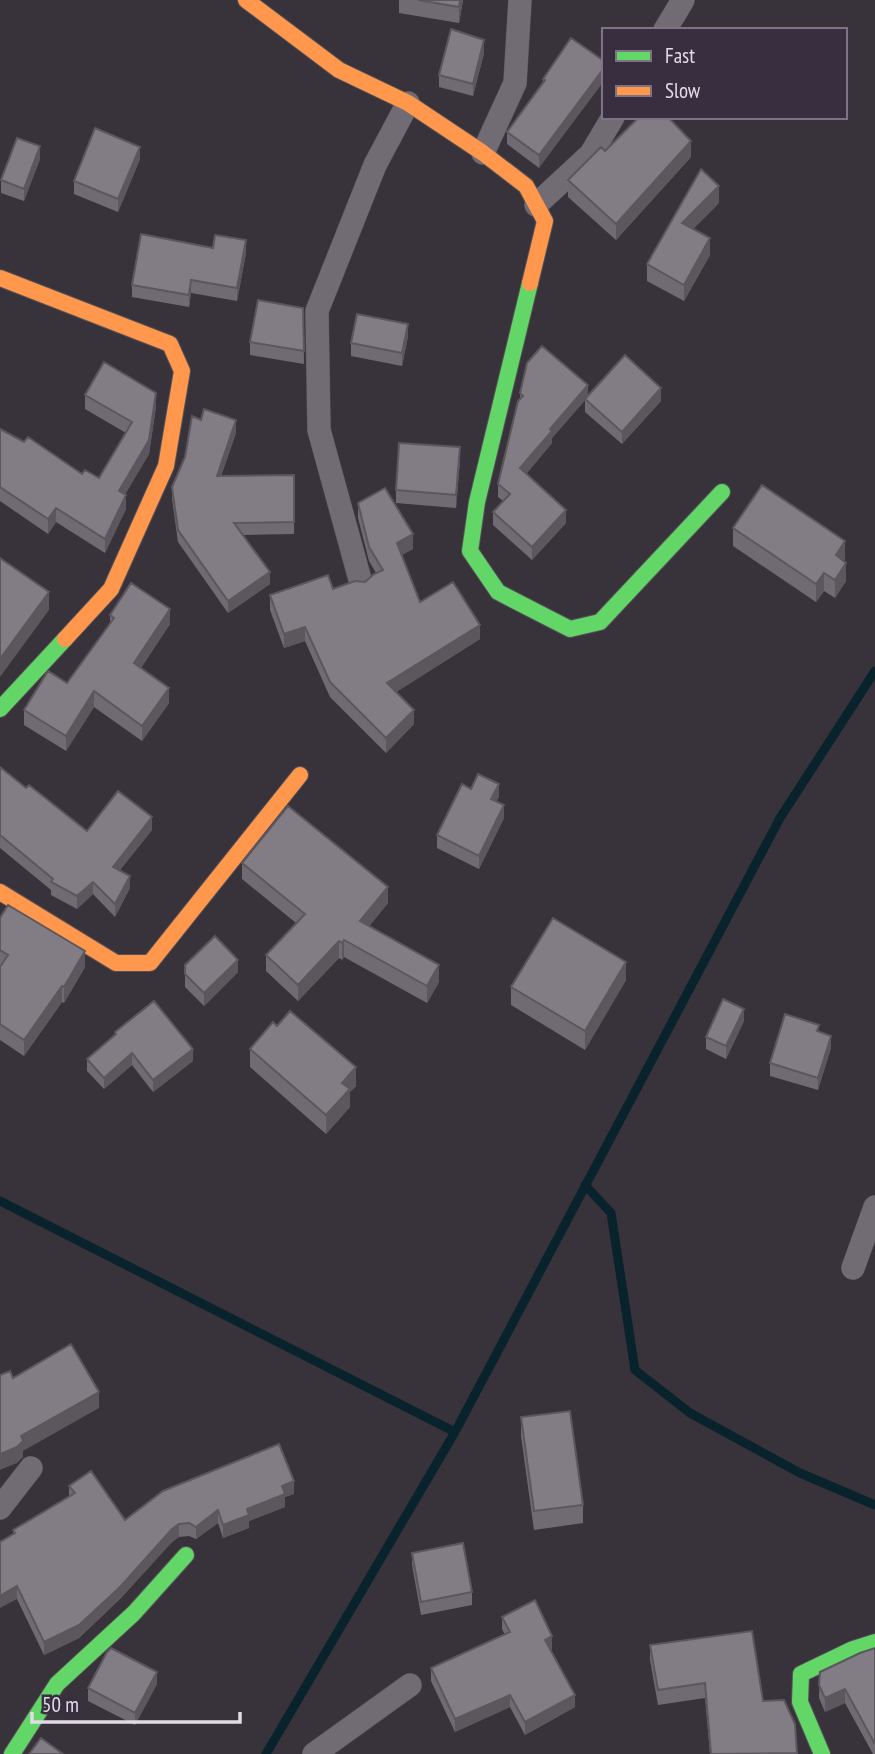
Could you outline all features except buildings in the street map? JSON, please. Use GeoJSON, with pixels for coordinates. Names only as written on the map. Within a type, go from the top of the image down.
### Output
{"type":"FeatureCollection","features":[{"type":"Feature","properties":{"kind":"street"},"geometry":{"type":"LineString","coordinates":[[246,0],[339,70],[408,103],[483,153],[526,186],[545,221],[477,502],[470,551],[498,592],[570,629],[600,622],[722,492]]}},
{"type":"Feature","properties":{"kind":"street"},"geometry":{"type":"LineString","coordinates":[[483,153],[515,83],[520,0]]}},
{"type":"Feature","properties":{"kind":"street"},"geometry":{"type":"LineString","coordinates":[[666,28],[683,0]]}},
{"type":"Feature","properties":{"kind":"street"},"geometry":{"type":"LineString","coordinates":[[361,583],[319,430],[317,311],[376,165],[408,103]]}},
{"type":"Feature","properties":{"kind":"street"},"geometry":{"type":"LineString","coordinates":[[536,205],[591,154],[612,119]]}},
{"type":"Feature","properties":{"kind":"street"},"geometry":{"type":"LineString","coordinates":[[0,278],[170,344],[182,371],[166,466],[111,589],[0,709]]}},
{"type":"Feature","properties":{"kind":"street"},"geometry":{"type":"LineString","coordinates":[[0,892],[116,963],[150,963],[300,775]]}},
{"type":"Feature","properties":{"kind":"street"},"geometry":{"type":"LineString","coordinates":[[853,1268],[875,1207]]}},
{"type":"Feature","properties":{"kind":"street"},"geometry":{"type":"LineString","coordinates":[[0,1508],[31,1468]]}},
{"type":"Feature","properties":{"kind":"street"},"geometry":{"type":"LineString","coordinates":[[12,1754],[57,1684],[134,1613],[186,1555]]}},
{"type":"Feature","properties":{"kind":"street"},"geometry":{"type":"LineString","coordinates":[[822,1754],[800,1702],[802,1674],[853,1648],[875,1642]]}},
{"type":"Feature","properties":{"kind":"street"},"geometry":{"type":"LineString","coordinates":[[314,1754],[410,1685]]}},
{"type":"Feature","properties":{"kind":"waterway"},"geometry":{"type":"LineString","coordinates":[[266,1754],[455,1432],[780,818],[875,671]]}},
{"type":"Feature","properties":{"kind":"waterway"},"geometry":{"type":"LineString","coordinates":[[585,1185],[611,1213],[635,1370],[690,1413],[800,1473],[875,1505]]}},
{"type":"Feature","properties":{"kind":"waterway"},"geometry":{"type":"LineString","coordinates":[[0,1201],[455,1432]]}},
{"type":"Feature","properties":{"kind":"traffic: fast"},"geometry":{"type":"LineString","coordinates":[[530,283],[477,502],[470,551],[498,592],[570,629],[600,622],[722,492]]}},
{"type":"Feature","properties":{"kind":"traffic: fast"},"geometry":{"type":"LineString","coordinates":[[0,709],[65,639]]}},
{"type":"Feature","properties":{"kind":"traffic: fast"},"geometry":{"type":"LineString","coordinates":[[12,1754],[57,1684],[134,1613],[186,1555]]}},
{"type":"Feature","properties":{"kind":"traffic: fast"},"geometry":{"type":"LineString","coordinates":[[822,1754],[800,1702],[801,1674],[853,1649],[875,1642]]}},
{"type":"Feature","properties":{"kind":"traffic: slow"},"geometry":{"type":"LineString","coordinates":[[246,0],[339,70],[408,103],[483,153],[526,186],[545,221],[530,283]]}},
{"type":"Feature","properties":{"kind":"traffic: slow"},"geometry":{"type":"LineString","coordinates":[[0,278],[170,344],[182,371],[166,466],[111,589],[65,639]]}},
{"type":"Feature","properties":{"kind":"traffic: slow"},"geometry":{"type":"LineString","coordinates":[[0,892],[116,963],[150,963],[300,775]]}}]}
